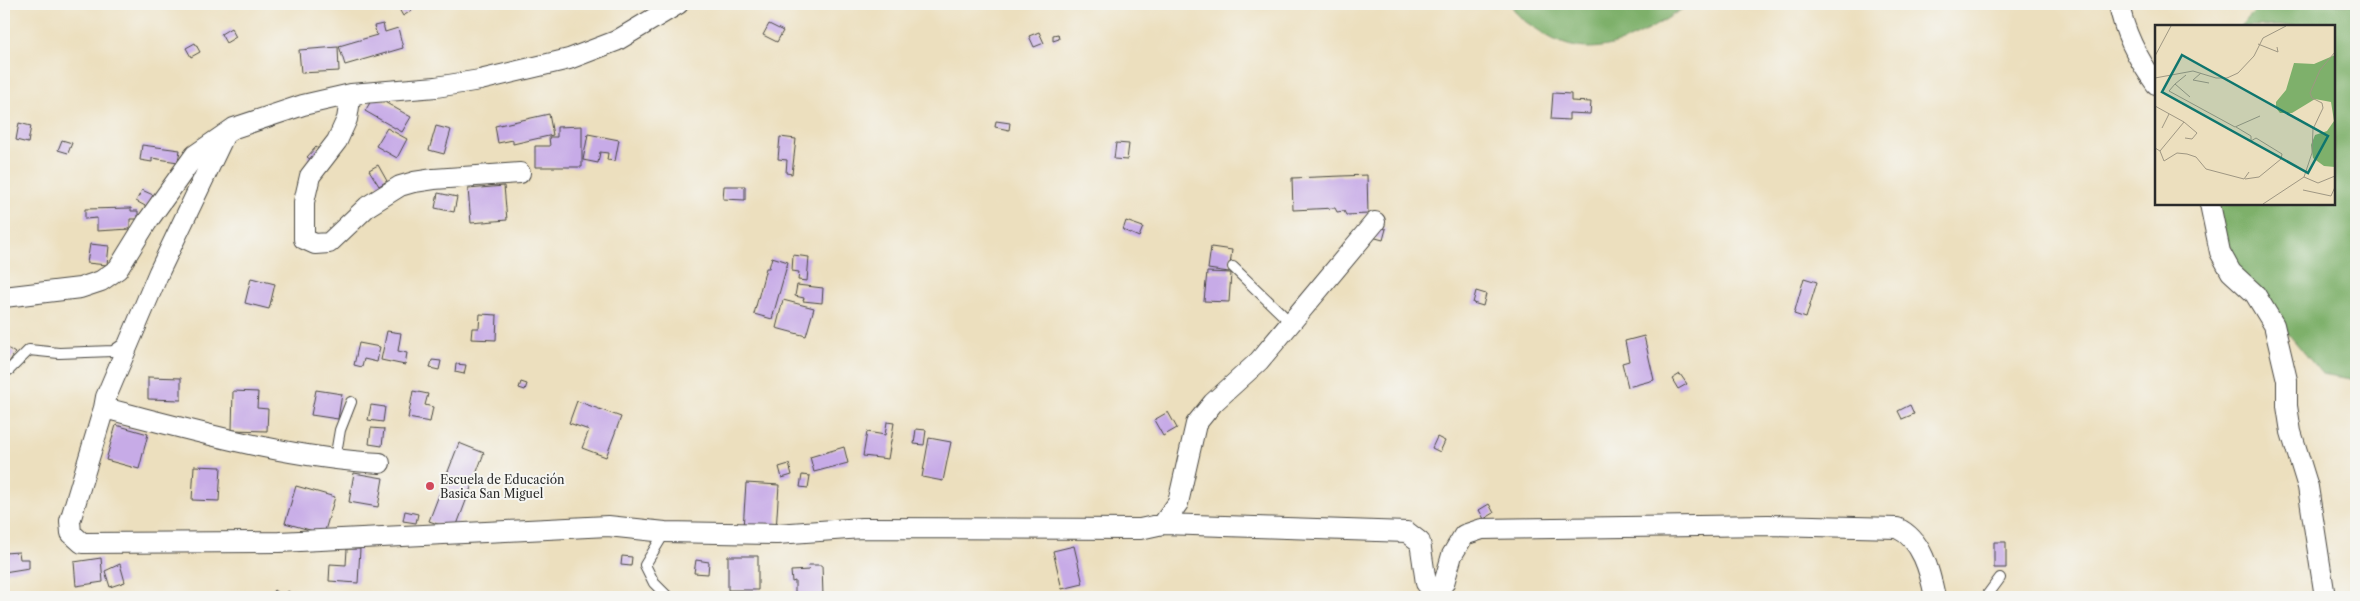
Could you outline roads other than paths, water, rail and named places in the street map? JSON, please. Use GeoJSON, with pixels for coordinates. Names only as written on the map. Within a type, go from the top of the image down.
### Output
{"type":"FeatureCollection","features":[{"type":"Feature","properties":{"kind":"street"},"geometry":{"type":"LineString","coordinates":[[4,297],[80,288],[101,281],[118,269],[147,222],[194,155],[234,128],[284,110],[351,94],[445,85],[569,59],[616,41],[678,4]]}},
{"type":"Feature","properties":{"kind":"street"},"geometry":{"type":"LineString","coordinates":[[2119,4],[2122,17],[2145,69],[2155,83]]}},
{"type":"Feature","properties":{"kind":"street"},"geometry":{"type":"LineString","coordinates":[[351,94],[347,119],[337,141],[310,176],[304,202],[304,239],[315,244],[329,243],[379,197],[414,182],[520,173]]}},
{"type":"Feature","properties":{"kind":"street"},"geometry":{"type":"LineString","coordinates":[[225,134],[129,340],[106,397],[70,520],[71,533],[82,543],[278,542],[608,526],[665,532],[777,534],[862,528],[1140,529],[1163,524],[1407,532],[1420,542],[1426,582],[1434,593],[1444,583],[1452,555],[1464,535],[1482,529],[1769,525],[1897,528],[1907,532],[1913,539],[1931,578],[1935,597]]}},
{"type":"Feature","properties":{"kind":"street"},"geometry":{"type":"LineString","coordinates":[[2210,205],[2220,252],[2231,272],[2255,294],[2274,325],[2287,380],[2287,406],[2291,432],[2308,487],[2325,597]]}},
{"type":"Feature","properties":{"kind":"street"},"geometry":{"type":"LineString","coordinates":[[1163,524],[1178,503],[1196,424],[1213,403],[1259,361],[1292,324],[1374,222]]}},
{"type":"Feature","properties":{"kind":"street"},"geometry":{"type":"LineString","coordinates":[[104,408],[209,434],[335,459],[380,463]]}},
{"type":"Feature","properties":{"kind":"lane"},"geometry":{"type":"LineString","coordinates":[[1233,267],[1292,324]]}},
{"type":"Feature","properties":{"kind":"lane"},"geometry":{"type":"LineString","coordinates":[[9,370],[29,350],[59,353],[113,351],[129,340]]}},
{"type":"Feature","properties":{"kind":"lane"},"geometry":{"type":"LineString","coordinates":[[335,459],[340,430],[350,402]]}},
{"type":"Feature","properties":{"kind":"lane"},"geometry":{"type":"LineString","coordinates":[[665,532],[644,565],[654,584],[668,597]]}},
{"type":"Feature","properties":{"kind":"lane"},"geometry":{"type":"LineString","coordinates":[[1986,597],[2000,578]]}},
{"type":"Feature","properties":{"kind":"place","name":"Escuela de Educación Basica San Miguel"},"geometry":{"type":"Point","coordinates":[430,486]}}]}
